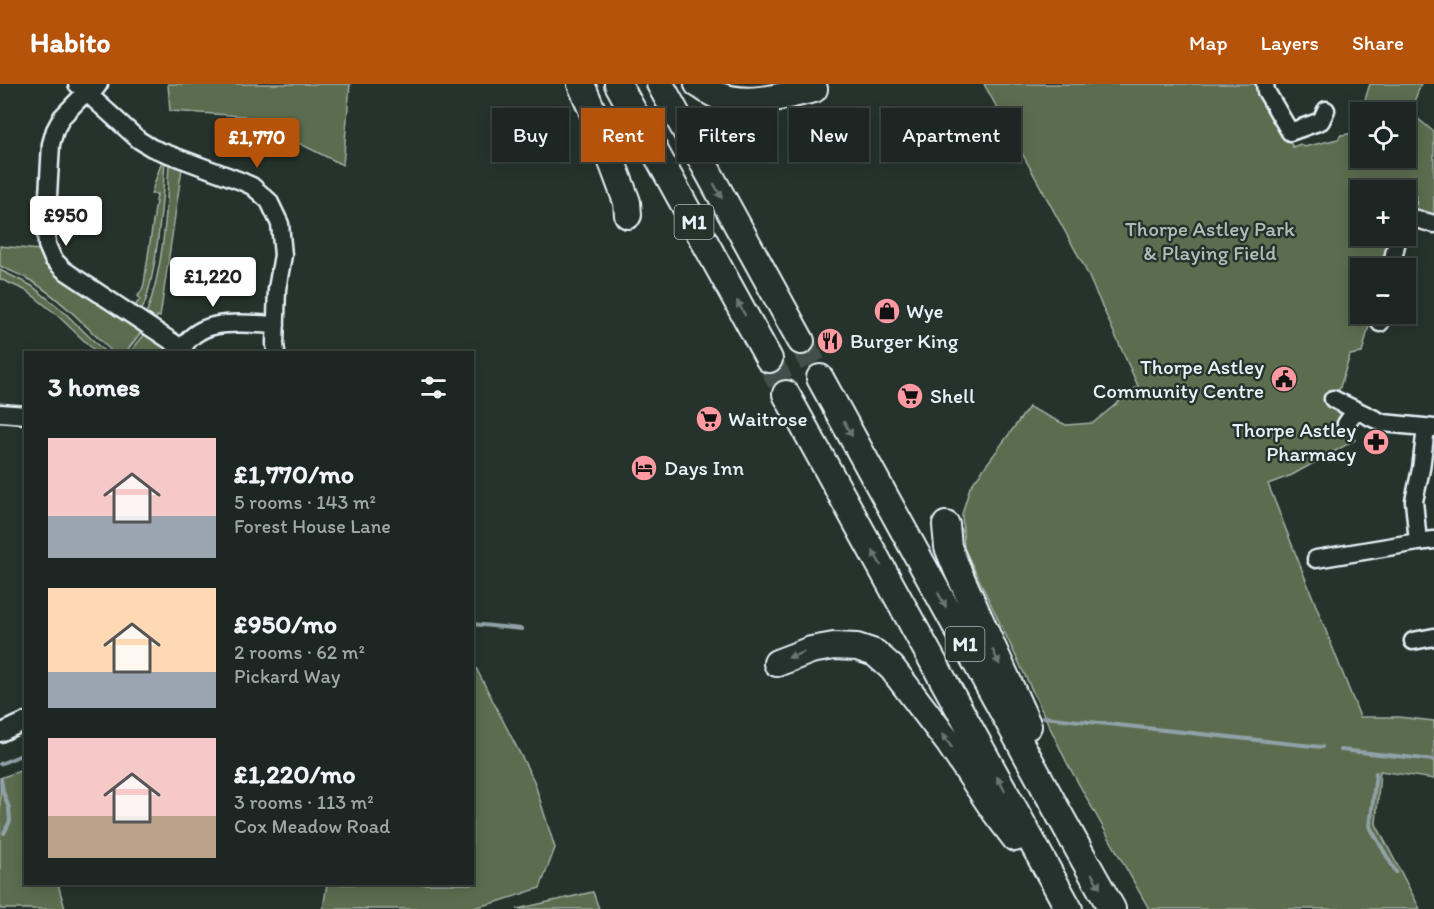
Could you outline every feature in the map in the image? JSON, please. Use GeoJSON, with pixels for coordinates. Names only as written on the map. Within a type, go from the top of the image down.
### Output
{"type":"FeatureCollection","features":[{"type":"Feature","properties":{"kind":"highway"},"geometry":{"type":"LineString","coordinates":[[581,84],[627,202],[628,215]]}},
{"type":"Feature","properties":{"kind":"highway","name":"M1"},"geometry":{"type":"LineString","coordinates":[[618,84],[769,359]]}},
{"type":"Feature","properties":{"kind":"highway","name":"M1"},"geometry":{"type":"LineString","coordinates":[[660,84],[801,341]]}},
{"type":"Feature","properties":{"kind":"highway"},"geometry":{"type":"LineString","coordinates":[[698,84],[717,96],[740,101],[761,100],[814,89]]}},
{"type":"Feature","properties":{"kind":"highway","name":"M1"},"geometry":{"type":"LineString","coordinates":[[820,378],[1112,909]]}},
{"type":"Feature","properties":{"kind":"highway","name":"M1"},"geometry":{"type":"LineString","coordinates":[[786,394],[1069,908]]}},
{"type":"Feature","properties":{"kind":"highway"},"geometry":{"type":"LineString","coordinates":[[946,525],[948,547],[959,574],[1032,733],[1081,854]]}},
{"type":"Feature","properties":{"kind":"highway"},"geometry":{"type":"LineString","coordinates":[[777,663],[811,650],[834,646],[856,647],[875,653],[892,668],[935,724],[996,813],[1069,908]]}},
{"type":"Feature","properties":{"kind":"street"},"geometry":{"type":"LineString","coordinates":[[1265,84],[1266,91],[1290,132],[1321,122],[1326,110]]}},
{"type":"Feature","properties":{"kind":"street"},"geometry":{"type":"LineString","coordinates":[[276,325],[225,323],[210,326],[189,340],[182,351],[64,270],[53,259],[47,245],[46,230],[51,144],[62,117],[87,87],[139,140],[152,148],[247,184],[269,201],[280,224],[283,255],[277,288],[276,351]]}},
{"type":"Feature","properties":{"kind":"street"},"geometry":{"type":"LineString","coordinates":[[1416,219],[1434,224]]}},
{"type":"Feature","properties":{"kind":"street"},"geometry":{"type":"LineString","coordinates":[[1325,552],[1426,541],[1414,501],[1430,428],[1351,417],[1333,399]]}},
{"type":"Feature","properties":{"kind":"street"},"geometry":{"type":"LineString","coordinates":[[0,414],[24,415]]}},
{"type":"Feature","properties":{"kind":"street"},"geometry":{"type":"LineString","coordinates":[[1413,641],[1434,637]]}},
{"type":"Feature","properties":{"kind":"street"},"geometry":{"type":"LineString","coordinates":[[0,733],[24,722]]}},
{"type":"Feature","properties":{"kind":"green space"},"geometry":{"type":"Polygon","coordinates":[[[168,84],[350,84],[343,165],[244,116],[170,111],[168,84]]]}},
{"type":"Feature","properties":{"kind":"green space","name":"Thorpe Astley Park & Playing Field"},"geometry":{"type":"Polygon","coordinates":[[[984,84],[1257,84],[1293,147],[1300,144],[1304,147],[1350,134],[1350,168],[1416,168],[1416,117],[1434,132],[1434,215],[1418,208],[1416,180],[1350,180],[1350,246],[1388,246],[1384,258],[1350,258],[1350,324],[1369,324],[1362,353],[1350,355],[1335,403],[1355,440],[1292,475],[1268,484],[1360,717],[1398,717],[1434,721],[1434,779],[1380,771],[1376,824],[1420,909],[1149,909],[1067,763],[964,548],[962,514],[970,487],[1029,407],[1066,425],[1093,423],[1138,386],[1084,266],[1021,151],[1021,108],[997,108],[984,84]]]}},
{"type":"Feature","properties":{"kind":"green space","name":"Thorpe Astley Park & Playing Field"},"geometry":{"type":"Polygon","coordinates":[[[1370,84],[1421,84],[1414,102],[1364,102],[1370,84]]]}},
{"type":"Feature","properties":{"kind":"green space"},"geometry":{"type":"Polygon","coordinates":[[[162,161],[165,162],[157,248],[150,286],[142,310],[135,306],[140,299],[138,296],[144,284],[157,194],[151,194],[162,161]]]}},
{"type":"Feature","properties":{"kind":"green space"},"geometry":{"type":"Polygon","coordinates":[[[169,163],[182,168],[160,317],[157,316],[156,319],[146,313],[162,252],[169,163]]]}},
{"type":"Feature","properties":{"kind":"green space"},"geometry":{"type":"Polygon","coordinates":[[[0,246],[39,250],[44,262],[57,275],[142,331],[127,351],[111,351],[52,296],[30,280],[0,266],[0,246]]]}},
{"type":"Feature","properties":{"kind":"green space"},"geometry":{"type":"Polygon","coordinates":[[[0,270],[32,286],[62,310],[104,351],[95,351],[56,314],[27,291],[0,279],[0,270]]]}},
{"type":"Feature","properties":{"kind":"green space"},"geometry":{"type":"Polygon","coordinates":[[[145,334],[166,347],[168,351],[131,351],[145,334]]]}},
{"type":"Feature","properties":{"kind":"green space"},"geometry":{"type":"Polygon","coordinates":[[[474,664],[534,781],[555,848],[540,888],[469,909],[323,909],[327,885],[474,885],[474,664]]]}},
{"type":"Feature","properties":{"kind":"green space"},"geometry":{"type":"Polygon","coordinates":[[[24,769],[24,885],[58,885],[65,909],[0,909],[0,778],[24,769]]]}},
{"type":"Feature","properties":{"kind":"green space"},"geometry":{"type":"Polygon","coordinates":[[[593,892],[599,909],[517,909],[593,892]]]}},
{"type":"Feature","properties":{"kind":"waterway"},"geometry":{"type":"LineString","coordinates":[[474,624],[522,629]]}},
{"type":"Feature","properties":{"kind":"waterway"},"geometry":{"type":"LineString","coordinates":[[1043,717],[1322,747]]}},
{"type":"Feature","properties":{"kind":"waterway"},"geometry":{"type":"LineString","coordinates":[[1341,750],[1434,760]]}},
{"type":"Feature","properties":{"kind":"waterway"},"geometry":{"type":"LineString","coordinates":[[0,764],[24,754]]}},
{"type":"Feature","properties":{"kind":"waterway"},"geometry":{"type":"LineString","coordinates":[[1376,773],[1370,827],[1396,872]]}},
{"type":"Feature","properties":{"kind":"waterway"},"geometry":{"type":"LineString","coordinates":[[1,779],[10,821],[4,833]]}},
{"type":"Feature","properties":{"kind":"tunnel"},"geometry":{"type":"LineString","coordinates":[[801,341],[820,378]]}},
{"type":"Feature","properties":{"kind":"tunnel"},"geometry":{"type":"LineString","coordinates":[[769,359],[786,394]]}},
{"type":"Feature","properties":{"kind":"place","name":"Wye"},"geometry":{"type":"Point","coordinates":[887,311]}},
{"type":"Feature","properties":{"kind":"place","name":"Burger King"},"geometry":{"type":"Point","coordinates":[830,341]}},
{"type":"Feature","properties":{"kind":"place","name":"Thorpe Astley Community Centre"},"geometry":{"type":"Point","coordinates":[1284,379]}},
{"type":"Feature","properties":{"kind":"place","name":"Shell"},"geometry":{"type":"Point","coordinates":[910,396]}},
{"type":"Feature","properties":{"kind":"place","name":"Waitrose"},"geometry":{"type":"Point","coordinates":[709,419]}},
{"type":"Feature","properties":{"kind":"place","name":"Thorpe Astley Pharmacy"},"geometry":{"type":"Point","coordinates":[1376,442]}},
{"type":"Feature","properties":{"kind":"place","name":"Days Inn"},"geometry":{"type":"Point","coordinates":[644,468]}}]}
